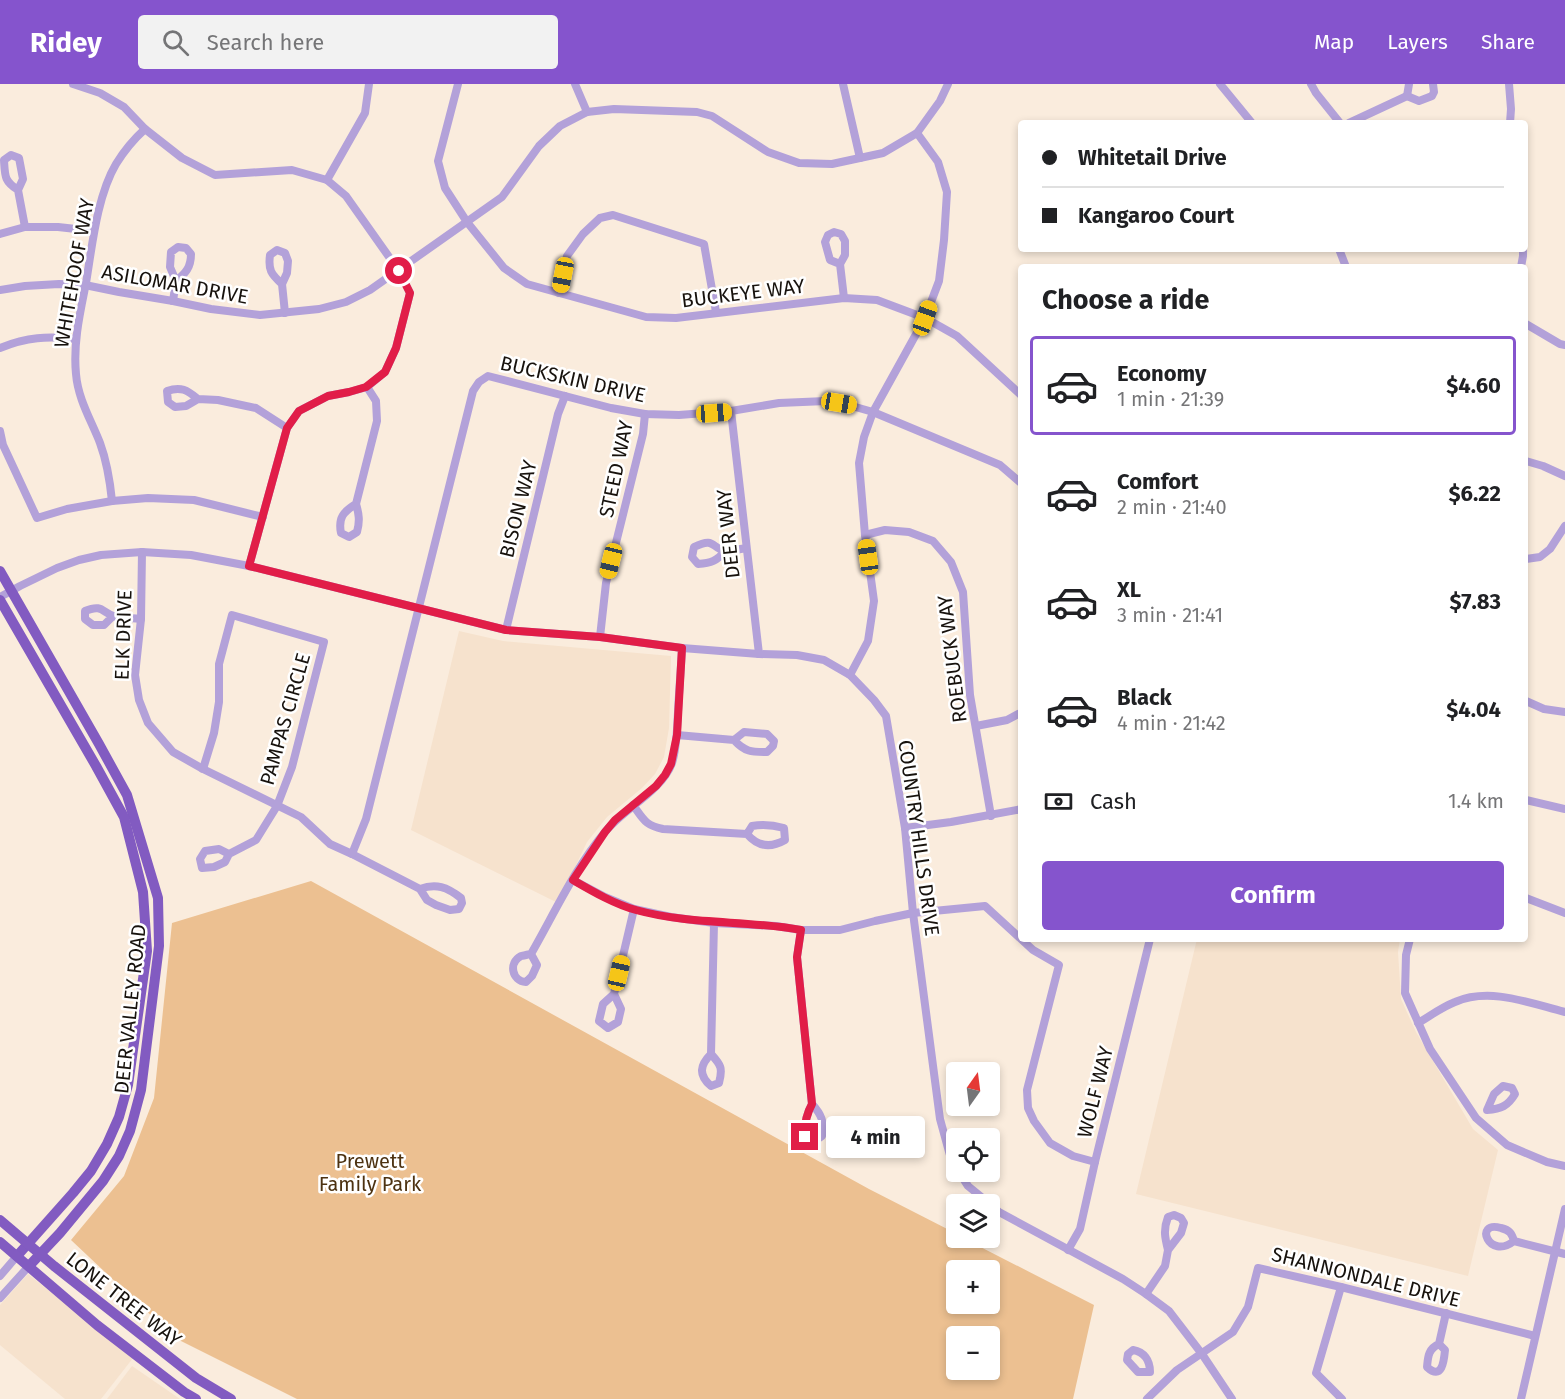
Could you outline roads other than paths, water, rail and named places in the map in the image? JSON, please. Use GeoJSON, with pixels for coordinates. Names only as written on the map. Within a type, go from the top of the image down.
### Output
{"type":"FeatureCollection","features":[{"type":"Feature","properties":{"kind":"main road","name":"DEER VALLEY ROAD"},"geometry":{"type":"LineString","coordinates":[[0,571],[127,795],[158,898],[159,946],[141,1090],[130,1131],[119,1156],[103,1181],[29,1266]]}},
{"type":"Feature","properties":{"kind":"main road","name":"DEER VALLEY ROAD"},"geometry":{"type":"LineString","coordinates":[[0,599],[124,817],[143,892],[147,951],[128,1085],[119,1117],[91,1170],[17,1256]]}},
{"type":"Feature","properties":{"kind":"main road","name":"LONE TREE WAY"},"geometry":{"type":"LineString","coordinates":[[0,1220],[196,1378],[231,1399]]}},
{"type":"Feature","properties":{"kind":"main road","name":"LONE TREE WAY"},"geometry":{"type":"LineString","coordinates":[[0,1242],[123,1345],[196,1399]]}},
{"type":"Feature","properties":{"kind":"street"},"geometry":{"type":"LineString","coordinates":[[73,84],[100,93],[124,107],[145,129],[182,158],[215,175],[292,171],[327,180],[346,196],[399,271],[410,293],[396,348],[385,372],[366,387],[328,396],[299,411],[287,428],[249,566]]}},
{"type":"Feature","properties":{"kind":"street"},"geometry":{"type":"LineString","coordinates":[[327,180],[365,113],[369,84]]}},
{"type":"Feature","properties":{"kind":"street","name":"BUCKEYE WAY"},"geometry":{"type":"LineString","coordinates":[[458,84],[438,160],[445,188],[467,222],[504,268],[526,284],[646,317],[676,318],[844,298],[877,300],[925,318],[957,336],[1018,392]]}},
{"type":"Feature","properties":{"kind":"street"},"geometry":{"type":"LineString","coordinates":[[575,84],[587,112]]}},
{"type":"Feature","properties":{"kind":"street"},"geometry":{"type":"LineString","coordinates":[[843,84],[860,158]]}},
{"type":"Feature","properties":{"kind":"street","name":"ASILOMAR DRIVE"},"geometry":{"type":"LineString","coordinates":[[0,290],[11,287],[59,284],[85,285],[211,309],[250,314],[320,309],[346,302],[370,290],[502,197],[539,146],[560,126],[587,112],[614,109],[697,112],[712,116],[768,152],[799,163],[832,165],[883,153],[917,133],[940,101],[948,84]]}},
{"type":"Feature","properties":{"kind":"street"},"geometry":{"type":"LineString","coordinates":[[1220,84],[1250,120]]}},
{"type":"Feature","properties":{"kind":"street"},"geometry":{"type":"LineString","coordinates":[[1311,84],[1338,120]]}},
{"type":"Feature","properties":{"kind":"street"},"geometry":{"type":"LineString","coordinates":[[1407,96],[1409,84]]}},
{"type":"Feature","properties":{"kind":"street"},"geometry":{"type":"LineString","coordinates":[[1354,120],[1407,96],[1419,101],[1432,96],[1433,84]]}},
{"type":"Feature","properties":{"kind":"street"},"geometry":{"type":"LineString","coordinates":[[1509,84],[1510,120]]}},
{"type":"Feature","properties":{"kind":"street","name":"WHITEHOOF WAY"},"geometry":{"type":"LineString","coordinates":[[112,501],[100,443],[85,410],[76,375],[76,339],[94,231],[104,193],[115,165],[131,142],[145,129]]}},
{"type":"Feature","properties":{"kind":"street"},"geometry":{"type":"LineString","coordinates":[[850,675],[868,641],[874,601],[865,535],[859,463],[864,437],[873,412],[925,318],[939,281],[947,192],[938,162],[917,133]]}},
{"type":"Feature","properties":{"kind":"street"},"geometry":{"type":"LineString","coordinates":[[18,190],[25,227]]}},
{"type":"Feature","properties":{"kind":"street"},"geometry":{"type":"LineString","coordinates":[[560,293],[567,256],[583,234],[600,218],[613,215],[704,244],[716,312]]}},
{"type":"Feature","properties":{"kind":"street"},"geometry":{"type":"LineString","coordinates":[[0,234],[25,227],[58,227],[94,231]]}},
{"type":"Feature","properties":{"kind":"street"},"geometry":{"type":"LineString","coordinates":[[840,264],[844,298]]}},
{"type":"Feature","properties":{"kind":"street"},"geometry":{"type":"LineString","coordinates":[[172,301],[176,280]]}},
{"type":"Feature","properties":{"kind":"street"},"geometry":{"type":"LineString","coordinates":[[282,284],[285,313]]}},
{"type":"Feature","properties":{"kind":"street"},"geometry":{"type":"LineString","coordinates":[[1528,325],[1565,345]]}},
{"type":"Feature","properties":{"kind":"street"},"geometry":{"type":"LineString","coordinates":[[0,348],[18,341],[41,337],[76,339]]}},
{"type":"Feature","properties":{"kind":"street","name":"BUCKSKIN DRIVE"},"geometry":{"type":"LineString","coordinates":[[352,854],[366,819],[473,391],[479,382],[488,376],[611,408],[645,414],[679,415],[731,411],[779,403],[826,401],[852,406],[873,412],[1000,465],[1018,481]]}},
{"type":"Feature","properties":{"kind":"street"},"geometry":{"type":"LineString","coordinates":[[356,504],[377,421],[376,401],[366,387]]}},
{"type":"Feature","properties":{"kind":"street","name":"BISON WAY"},"geometry":{"type":"LineString","coordinates":[[506,630],[558,414],[565,396]]}},
{"type":"Feature","properties":{"kind":"street"},"geometry":{"type":"LineString","coordinates":[[198,399],[218,400],[256,408],[287,428]]}},
{"type":"Feature","properties":{"kind":"street","name":"DEER WAY"},"geometry":{"type":"LineString","coordinates":[[731,411],[759,654]]}},
{"type":"Feature","properties":{"kind":"street","name":"STEED WAY"},"geometry":{"type":"LineString","coordinates":[[600,637],[606,582],[643,434],[645,414]]}},
{"type":"Feature","properties":{"kind":"street"},"geometry":{"type":"LineString","coordinates":[[0,431],[3,445],[37,518],[67,509],[112,501],[148,498],[194,501],[263,517]]}},
{"type":"Feature","properties":{"kind":"street"},"geometry":{"type":"LineString","coordinates":[[1528,462],[1565,476]]}},
{"type":"Feature","properties":{"kind":"street"},"geometry":{"type":"LineString","coordinates":[[1528,559],[1540,557],[1550,549],[1565,526]]}},
{"type":"Feature","properties":{"kind":"street","name":"ROEBUCK WAY"},"geometry":{"type":"LineString","coordinates":[[865,535],[885,530],[909,532],[933,541],[951,562],[963,591],[970,695],[991,816]]}},
{"type":"Feature","properties":{"kind":"street"},"geometry":{"type":"LineString","coordinates":[[725,551],[746,548]]}},
{"type":"Feature","properties":{"kind":"street","name":"COUNTRY HILLS DRIVE"},"geometry":{"type":"LineString","coordinates":[[0,599],[11,590],[79,560],[102,555],[142,552],[191,555],[249,566],[506,630],[600,637],[682,648],[797,655],[824,660],[850,675],[874,700],[886,717],[905,828],[913,913],[940,1119],[946,1141]]}},
{"type":"Feature","properties":{"kind":"street","name":"ELK DRIVE"},"geometry":{"type":"LineString","coordinates":[[142,552],[141,619],[135,675],[139,700],[148,723],[173,752],[301,817],[330,844],[420,889]]}},
{"type":"Feature","properties":{"kind":"street","name":"PAMPAS CIRCLE"},"geometry":{"type":"LineString","coordinates":[[203,769],[214,733],[219,702],[219,664],[232,615],[324,642],[292,767],[277,806]]}},
{"type":"Feature","properties":{"kind":"street"},"geometry":{"type":"LineString","coordinates":[[113,616],[141,619]]}},
{"type":"Feature","properties":{"kind":"street"},"geometry":{"type":"LineString","coordinates":[[531,954],[573,880],[605,832],[615,820],[656,786],[671,764],[677,735],[682,648]]}},
{"type":"Feature","properties":{"kind":"street"},"geometry":{"type":"LineString","coordinates":[[1528,702],[1544,709],[1565,712]]}},
{"type":"Feature","properties":{"kind":"street"},"geometry":{"type":"LineString","coordinates":[[976,726],[1007,720],[1018,714]]}},
{"type":"Feature","properties":{"kind":"street"},"geometry":{"type":"LineString","coordinates":[[677,735],[734,740]]}},
{"type":"Feature","properties":{"kind":"street"},"geometry":{"type":"LineString","coordinates":[[1528,800],[1565,809]]}},
{"type":"Feature","properties":{"kind":"street"},"geometry":{"type":"LineString","coordinates":[[633,805],[645,822],[663,830],[747,834]]}},
{"type":"Feature","properties":{"kind":"street"},"geometry":{"type":"LineString","coordinates":[[229,854],[256,840],[277,806]]}},
{"type":"Feature","properties":{"kind":"street"},"geometry":{"type":"LineString","coordinates":[[905,828],[1018,810]]}},
{"type":"Feature","properties":{"kind":"street"},"geometry":{"type":"LineString","coordinates":[[573,880],[604,897],[634,909],[714,923],[776,926],[801,930],[840,930],[913,913],[985,906],[1018,936]]}},
{"type":"Feature","properties":{"kind":"street"},"geometry":{"type":"LineString","coordinates":[[431,885],[441,886],[454,892],[461,898],[462,903],[459,909],[450,910],[436,906],[427,900],[420,889],[431,885]]}},
{"type":"Feature","properties":{"kind":"street"},"geometry":{"type":"LineString","coordinates":[[1528,899],[1565,913]]}},
{"type":"Feature","properties":{"kind":"street"},"geometry":{"type":"LineString","coordinates":[[614,994],[634,909]]}},
{"type":"Feature","properties":{"kind":"street"},"geometry":{"type":"LineString","coordinates":[[711,1054],[714,923]]}},
{"type":"Feature","properties":{"kind":"street"},"geometry":{"type":"LineString","coordinates":[[801,930],[797,957],[812,1104]]}},
{"type":"Feature","properties":{"kind":"street"},"geometry":{"type":"LineString","coordinates":[[1024,942],[1033,950],[1059,965],[1027,1090],[1028,1108],[1034,1121],[1050,1143],[1073,1156],[1095,1162]]}},
{"type":"Feature","properties":{"kind":"street","name":"WOLF WAY"},"geometry":{"type":"LineString","coordinates":[[1068,1250],[1080,1229],[1149,942]]}},
{"type":"Feature","properties":{"kind":"street"},"geometry":{"type":"LineString","coordinates":[[1409,942],[1406,955],[1405,993],[1430,1049],[1476,1118],[1507,1145],[1548,1162],[1565,1166]]}},
{"type":"Feature","properties":{"kind":"street"},"geometry":{"type":"LineString","coordinates":[[1418,1023],[1454,1002],[1476,995],[1501,996],[1565,1012]]}},
{"type":"Feature","properties":{"kind":"street"},"geometry":{"type":"LineString","coordinates":[[1476,1118],[1487,1110]]}},
{"type":"Feature","properties":{"kind":"street","name":"COUNTRY HILLS DRIVE"},"geometry":{"type":"LineString","coordinates":[[966,1182],[977,1194]]}},
{"type":"Feature","properties":{"kind":"street"},"geometry":{"type":"LineString","coordinates":[[1521,1399],[1565,1209]]}},
{"type":"Feature","properties":{"kind":"street","name":"COUNTRY HILLS DRIVE"},"geometry":{"type":"LineString","coordinates":[[1000,1213],[1123,1279],[1169,1311],[1202,1354],[1232,1399]]}},
{"type":"Feature","properties":{"kind":"street"},"geometry":{"type":"LineString","coordinates":[[1514,1242],[1565,1254]]}},
{"type":"Feature","properties":{"kind":"street"},"geometry":{"type":"LineString","coordinates":[[1146,1293],[1165,1266],[1168,1250]]}},
{"type":"Feature","properties":{"kind":"street","name":"DEER VALLEY ROAD"},"geometry":{"type":"LineString","coordinates":[[0,1276],[17,1256]]}},
{"type":"Feature","properties":{"kind":"street","name":"DEER VALLEY ROAD"},"geometry":{"type":"LineString","coordinates":[[0,1298],[29,1266]]}},
{"type":"Feature","properties":{"kind":"street","name":"SHANNONDALE DRIVE"},"geometry":{"type":"LineString","coordinates":[[1147,1399],[1177,1370],[1233,1332],[1248,1307],[1258,1268],[1534,1336]]}},
{"type":"Feature","properties":{"kind":"street"},"geometry":{"type":"LineString","coordinates":[[1341,1287],[1316,1373],[1342,1399]]}},
{"type":"Feature","properties":{"kind":"street"},"geometry":{"type":"LineString","coordinates":[[1438,1344],[1446,1313]]}},
{"type":"Feature","properties":{"kind":"street"},"geometry":{"type":"LineString","coordinates":[[1150,1372],[1163,1382]]}},
{"type":"Feature","properties":{"kind":"park label","name":"Prewett Family Park"},"geometry":{"type":"Point","coordinates":[370,1172]}}]}
